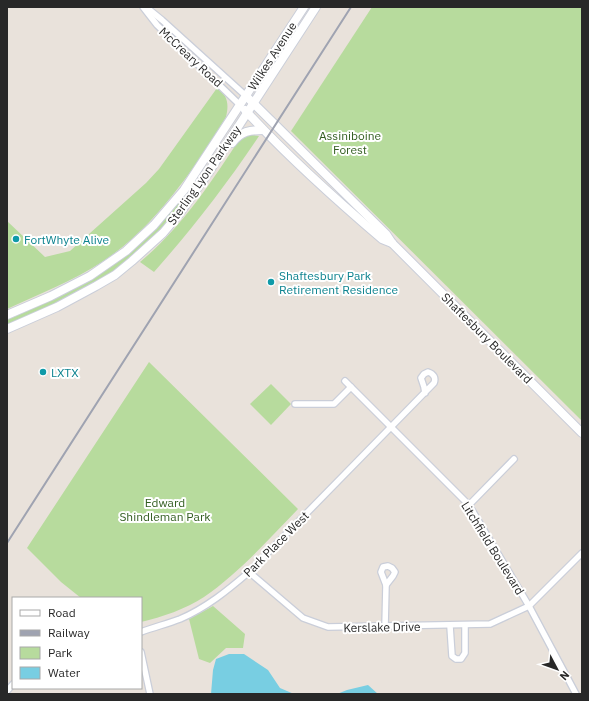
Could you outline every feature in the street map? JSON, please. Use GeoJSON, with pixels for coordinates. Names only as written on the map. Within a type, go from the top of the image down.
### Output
{"type":"FeatureCollection","features":[{"type":"Feature","properties":{"kind":"main road","name":"Wilkes Avenue"},"geometry":{"type":"LineString","coordinates":[[240,105],[304,7]]}},
{"type":"Feature","properties":{"kind":"main road","name":"Wilkes Avenue"},"geometry":{"type":"LineString","coordinates":[[254,103],[316,7]]}},
{"type":"Feature","properties":{"kind":"main road","name":"Shaftesbury Boulevard"},"geometry":{"type":"LineString","coordinates":[[246,96],[386,234],[392,243],[582,433]]}},
{"type":"Feature","properties":{"kind":"main road","name":"Sterling Lyon Parkway"},"geometry":{"type":"LineString","coordinates":[[7,329],[57,307],[96,286],[115,275],[132,261],[172,223],[210,170],[254,103]]}},
{"type":"Feature","properties":{"kind":"main road","name":"Shaftesbury Boulevard"},"geometry":{"type":"LineString","coordinates":[[240,105],[263,130],[347,209],[382,239],[392,243]]}},
{"type":"Feature","properties":{"kind":"main road","name":"Sterling Lyon Parkway"},"geometry":{"type":"LineString","coordinates":[[7,315],[51,296],[90,276],[126,251],[154,224],[184,190],[240,105]]}},
{"type":"Feature","properties":{"kind":"main road"},"geometry":{"type":"LineString","coordinates":[[210,170],[236,138],[247,131],[263,130]]}},
{"type":"Feature","properties":{"kind":"street","name":"McCreary Road"},"geometry":{"type":"LineString","coordinates":[[144,7],[162,20],[246,96]]}},
{"type":"Feature","properties":{"kind":"street","name":"McCreary Road"},"geometry":{"type":"LineString","coordinates":[[144,7],[157,25],[240,105]]}},
{"type":"Feature","properties":{"kind":"street","name":"Litchfield Boulevard"},"geometry":{"type":"LineString","coordinates":[[345,381],[468,505],[529,606],[576,694]]}},
{"type":"Feature","properties":{"kind":"street"},"geometry":{"type":"LineString","coordinates":[[294,404],[334,404],[351,386]]}},
{"type":"Feature","properties":{"kind":"street","name":"Park Place West"},"geometry":{"type":"LineString","coordinates":[[142,632],[179,619],[210,603],[232,587],[249,572],[424,393]]}},
{"type":"Feature","properties":{"kind":"street"},"geometry":{"type":"LineString","coordinates":[[468,505],[514,459]]}},
{"type":"Feature","properties":{"kind":"street"},"geometry":{"type":"LineString","coordinates":[[529,606],[582,553]]}},
{"type":"Feature","properties":{"kind":"street","name":"Kerslake Drive"},"geometry":{"type":"LineString","coordinates":[[249,572],[303,618],[328,627],[450,626],[490,624],[529,606]]}},
{"type":"Feature","properties":{"kind":"street"},"geometry":{"type":"LineString","coordinates":[[386,585],[386,627]]}},
{"type":"Feature","properties":{"kind":"street"},"geometry":{"type":"LineString","coordinates":[[450,626],[452,656],[456,659],[461,659],[465,653],[465,625]]}},
{"type":"Feature","properties":{"kind":"street"},"geometry":{"type":"LineString","coordinates":[[142,657],[150,694]]}},
{"type":"Feature","properties":{"kind":"green space","name":"Assiniboine Forest"},"geometry":{"type":"Polygon","coordinates":[[[372,7],[582,7],[582,421],[291,131],[372,7]]]}},
{"type":"Feature","properties":{"kind":"green space"},"geometry":{"type":"Polygon","coordinates":[[[217,88],[221,91],[227,101],[226,117],[198,161],[166,203],[143,229],[117,252],[91,269],[7,309],[7,221],[45,257],[70,251],[146,183],[159,169],[217,88]]]}},
{"type":"Feature","properties":{"kind":"green space"},"geometry":{"type":"Polygon","coordinates":[[[246,136],[259,136],[209,206],[154,272],[140,262],[169,235],[182,220],[206,189],[239,140],[246,136]]]}},
{"type":"Feature","properties":{"kind":"green space"},"geometry":{"type":"Polygon","coordinates":[[[180,201],[182,202],[171,218],[149,241],[123,264],[95,283],[7,325],[7,320],[80,285],[122,258],[161,223],[180,201]]]}},
{"type":"Feature","properties":{"kind":"green space","name":"Edward Shindleman Park"},"geometry":{"type":"Polygon","coordinates":[[[149,362],[298,509],[241,567],[217,588],[190,605],[157,618],[142,622],[142,597],[80,597],[61,582],[27,548],[149,362]]]}},
{"type":"Feature","properties":{"kind":"green space"},"geometry":{"type":"Polygon","coordinates":[[[271,384],[291,404],[271,425],[250,404],[271,384]]]}},
{"type":"Feature","properties":{"kind":"green space"},"geometry":{"type":"Polygon","coordinates":[[[213,606],[245,634],[243,648],[226,648],[210,663],[199,659],[189,619],[213,606]]]}},
{"type":"Feature","properties":{"kind":"water"},"geometry":{"type":"Polygon","coordinates":[[[229,654],[244,654],[268,670],[280,688],[294,694],[211,694],[213,670],[216,659],[229,654]]]}},
{"type":"Feature","properties":{"kind":"water"},"geometry":{"type":"Polygon","coordinates":[[[368,685],[378,694],[337,694],[347,690],[368,685]]]}},
{"type":"Feature","properties":{"kind":"railway"},"geometry":{"type":"LineString","coordinates":[[7,543],[351,7]]}},
{"type":"Feature","properties":{"kind":"place","name":"FortWhyte Alive"},"geometry":{"type":"Point","coordinates":[16,239]}},
{"type":"Feature","properties":{"kind":"place","name":"Shaftesbury Park Retirement Residence"},"geometry":{"type":"Point","coordinates":[271,282]}},
{"type":"Feature","properties":{"kind":"place","name":"LXTX"},"geometry":{"type":"Point","coordinates":[43,372]}}]}
